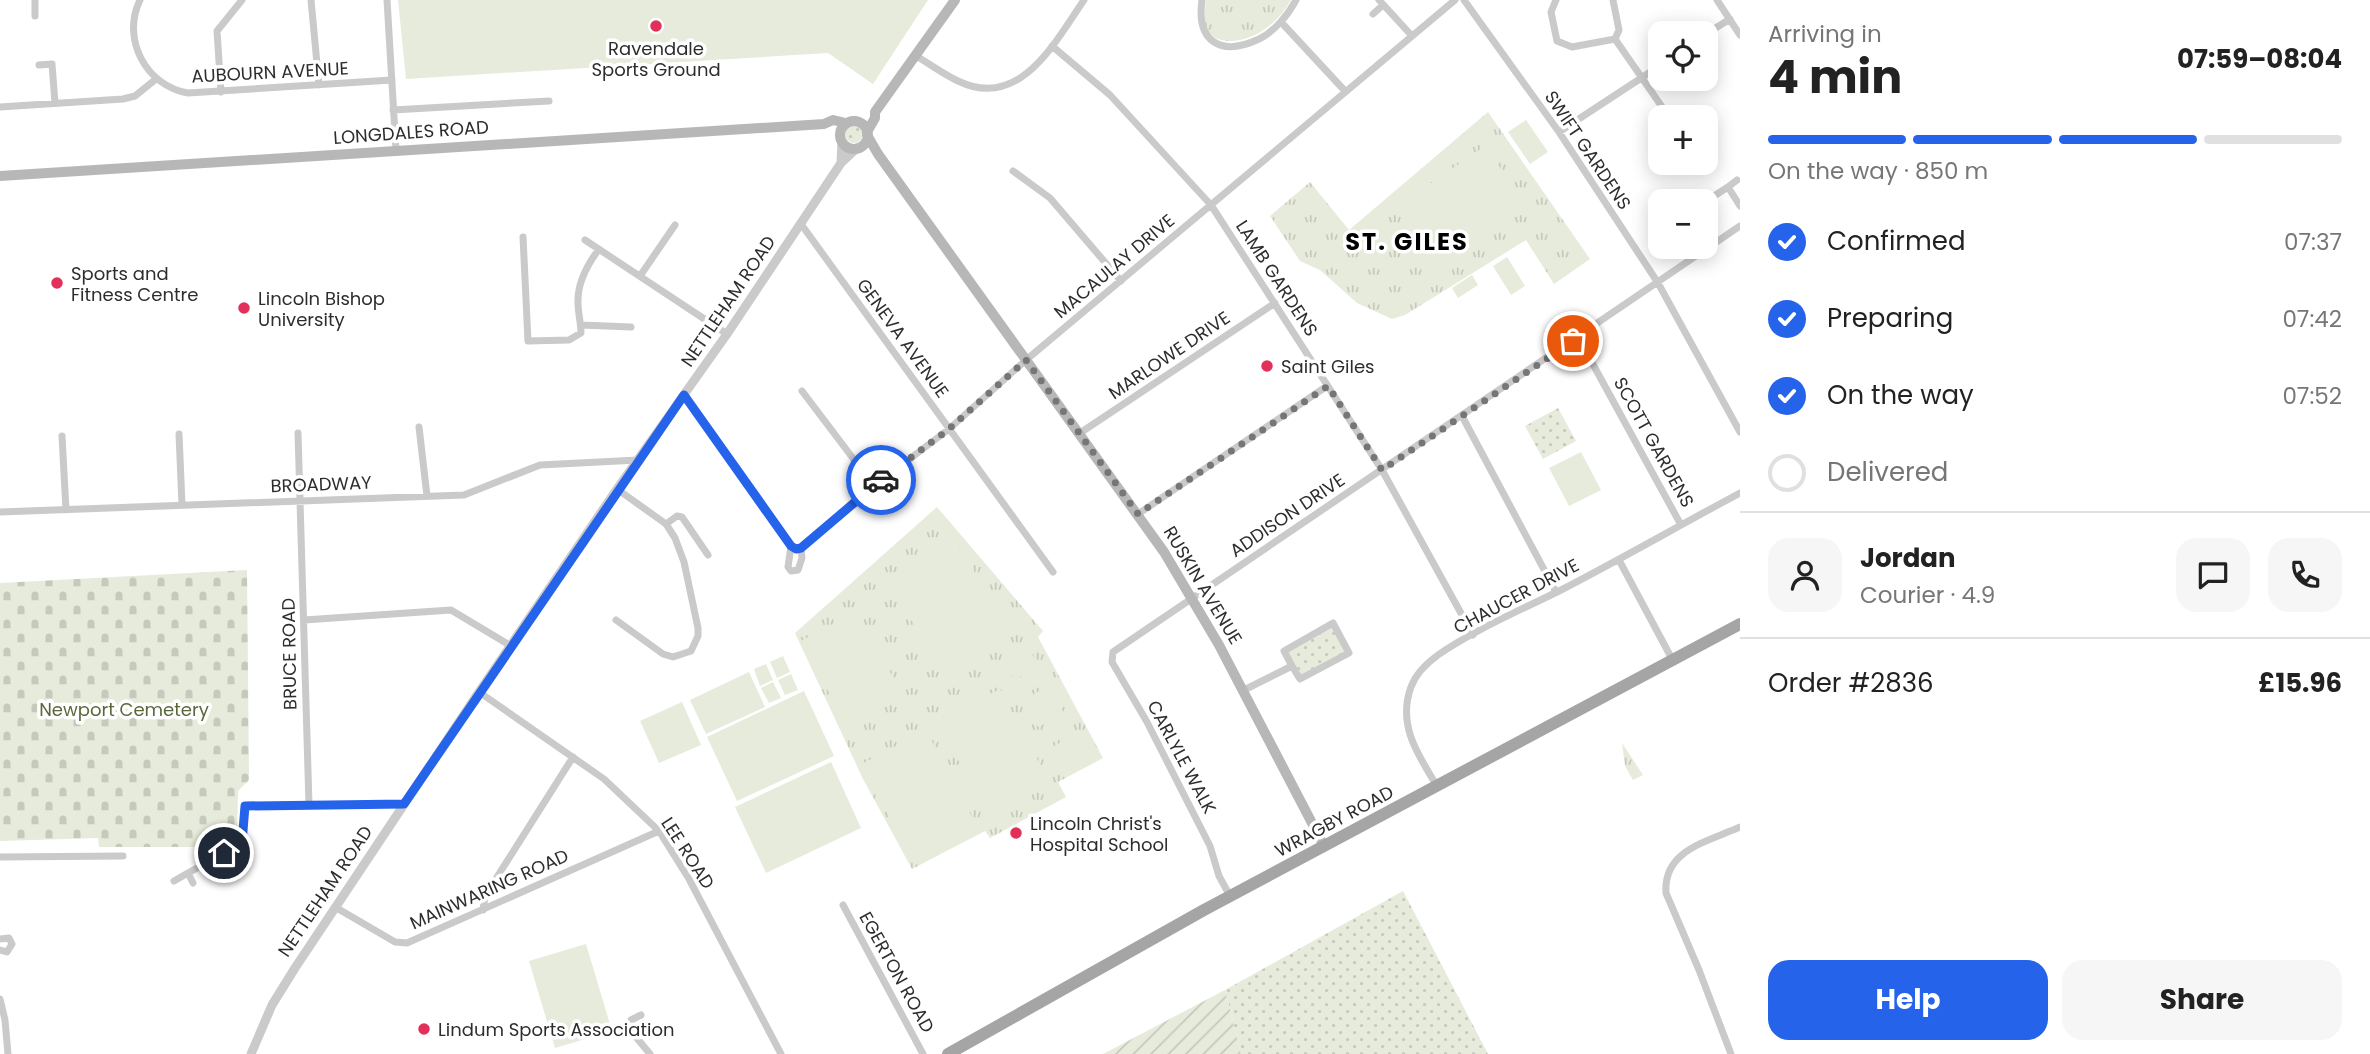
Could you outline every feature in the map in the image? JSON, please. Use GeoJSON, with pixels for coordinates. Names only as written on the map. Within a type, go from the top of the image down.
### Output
{"type":"FeatureCollection","features":[{"type":"Feature","properties":{"kind":"main road"},"geometry":{"type":"LineString","coordinates":[[858,148],[866,141],[875,112],[955,0]]}},
{"type":"Feature","properties":{"kind":"main road"},"geometry":{"type":"LineString","coordinates":[[841,140],[841,130],[850,122],[875,112]]}},
{"type":"Feature","properties":{"kind":"main road"},"geometry":{"type":"LineString","coordinates":[[850,122],[863,124],[867,133]]}},
{"type":"Feature","properties":{"kind":"main road","name":"LONGDALES ROAD"},"geometry":{"type":"LineString","coordinates":[[0,176],[850,122]]}},
{"type":"Feature","properties":{"kind":"main road"},"geometry":{"type":"LineString","coordinates":[[824,124],[848,147],[878,154]]}},
{"type":"Feature","properties":{"kind":"main road","name":"RUSKIN AVENUE"},"geometry":{"type":"LineString","coordinates":[[867,133],[878,154],[1138,514],[1191,598],[1244,691],[1324,846]]}},
{"type":"Feature","properties":{"kind":"main road","name":"WRAGBY ROAD"},"geometry":{"type":"LineString","coordinates":[[948,1054],[1230,896],[1740,624]]}},
{"type":"Feature","properties":{"kind":"street"},"geometry":{"type":"LineString","coordinates":[[35,0],[35,16]]}},
{"type":"Feature","properties":{"kind":"street"},"geometry":{"type":"LineString","coordinates":[[0,107],[135,96],[156,79],[144,65],[135,41],[134,17],[140,0]]}},
{"type":"Feature","properties":{"kind":"street"},"geometry":{"type":"LineString","coordinates":[[221,92],[217,31],[242,0]]}},
{"type":"Feature","properties":{"kind":"street"},"geometry":{"type":"LineString","coordinates":[[311,0],[319,85]]}},
{"type":"Feature","properties":{"kind":"street"},"geometry":{"type":"LineString","coordinates":[[387,0],[397,150]]}},
{"type":"Feature","properties":{"kind":"street"},"geometry":{"type":"LineString","coordinates":[[916,56],[958,81],[981,88],[1016,82],[1026,76],[1052,46],[1084,0]]}},
{"type":"Feature","properties":{"kind":"street"},"geometry":{"type":"LineString","coordinates":[[1202,0],[1199,18],[1202,29],[1211,40],[1222,45],[1242,45],[1261,39],[1281,22],[1296,0]]}},
{"type":"Feature","properties":{"kind":"street","name":"MACAULAY DRIVE"},"geometry":{"type":"LineString","coordinates":[[791,546],[788,567],[791,571],[798,570],[801,566],[801,548],[874,486],[949,429],[1026,360],[1455,0]]}},
{"type":"Feature","properties":{"kind":"street","name":"SWIFT GARDENS"},"geometry":{"type":"LineString","coordinates":[[1464,0],[1559,132],[1658,283],[1740,432]]}},
{"type":"Feature","properties":{"kind":"street"},"geometry":{"type":"LineString","coordinates":[[1556,0],[1551,12],[1557,41],[1572,47],[1615,39]]}},
{"type":"Feature","properties":{"kind":"street"},"geometry":{"type":"LineString","coordinates":[[1612,0],[1619,30],[1615,39]]}},
{"type":"Feature","properties":{"kind":"street"},"geometry":{"type":"LineString","coordinates":[[1717,0],[1740,34]]}},
{"type":"Feature","properties":{"kind":"street"},"geometry":{"type":"LineString","coordinates":[[1373,14],[1381,2],[1412,36]]}},
{"type":"Feature","properties":{"kind":"street"},"geometry":{"type":"LineString","coordinates":[[1718,26],[1730,19]]}},
{"type":"Feature","properties":{"kind":"street"},"geometry":{"type":"LineString","coordinates":[[1281,22],[1345,91]]}},
{"type":"Feature","properties":{"kind":"street"},"geometry":{"type":"LineString","coordinates":[[1615,39],[1661,105]]}},
{"type":"Feature","properties":{"kind":"street","name":"LAMB GARDENS"},"geometry":{"type":"LineString","coordinates":[[1052,46],[1110,95],[1211,205],[1382,470],[1474,635]]}},
{"type":"Feature","properties":{"kind":"street"},"geometry":{"type":"LineString","coordinates":[[39,65],[52,64],[55,103]]}},
{"type":"Feature","properties":{"kind":"street"},"geometry":{"type":"LineString","coordinates":[[1559,132],[1648,74]]}},
{"type":"Feature","properties":{"kind":"street","name":"AUBOURN AVENUE"},"geometry":{"type":"LineString","coordinates":[[156,79],[185,93],[391,80]]}},
{"type":"Feature","properties":{"kind":"street"},"geometry":{"type":"LineString","coordinates":[[393,110],[549,100]]}},
{"type":"Feature","properties":{"kind":"street"},"geometry":{"type":"LineString","coordinates":[[841,140],[841,163]]}},
{"type":"Feature","properties":{"kind":"street","name":"NETTLEHAM ROAD"},"geometry":{"type":"LineString","coordinates":[[251,1054],[278,992],[479,692],[617,489],[727,334],[841,163],[858,148]]}},
{"type":"Feature","properties":{"kind":"street"},"geometry":{"type":"LineString","coordinates":[[1013,171],[1050,198],[1121,281]]}},
{"type":"Feature","properties":{"kind":"street"},"geometry":{"type":"LineString","coordinates":[[1718,193],[1737,180]]}},
{"type":"Feature","properties":{"kind":"street"},"geometry":{"type":"LineString","coordinates":[[1727,187],[1740,206]]}},
{"type":"Feature","properties":{"kind":"street","name":"GENEVA AVENUE"},"geometry":{"type":"LineString","coordinates":[[801,224],[1053,572]]}},
{"type":"Feature","properties":{"kind":"street"},"geometry":{"type":"LineString","coordinates":[[640,276],[676,225]]}},
{"type":"Feature","properties":{"kind":"street","name":"ADDISON DRIVE"},"geometry":{"type":"LineString","coordinates":[[1130,641],[1740,226]]}},
{"type":"Feature","properties":{"kind":"street"},"geometry":{"type":"LineString","coordinates":[[523,237],[528,341],[569,340],[580,332],[580,283],[598,249]]}},
{"type":"Feature","properties":{"kind":"street"},"geometry":{"type":"LineString","coordinates":[[585,240],[727,334]]}},
{"type":"Feature","properties":{"kind":"street","name":"MARLOWE DRIVE"},"geometry":{"type":"LineString","coordinates":[[1080,433],[1275,303]]}},
{"type":"Feature","properties":{"kind":"street"},"geometry":{"type":"LineString","coordinates":[[581,325],[631,327]]}},
{"type":"Feature","properties":{"kind":"street","name":"SCOTT GARDENS"},"geometry":{"type":"LineString","coordinates":[[1578,337],[1681,525]]}},
{"type":"Feature","properties":{"kind":"street"},"geometry":{"type":"LineString","coordinates":[[1138,514],[1328,386]]}},
{"type":"Feature","properties":{"kind":"street"},"geometry":{"type":"LineString","coordinates":[[802,391],[874,486]]}},
{"type":"Feature","properties":{"kind":"street"},"geometry":{"type":"LineString","coordinates":[[684,395],[791,546],[801,548]]}},
{"type":"Feature","properties":{"kind":"street"},"geometry":{"type":"LineString","coordinates":[[1462,416],[1556,592]]}},
{"type":"Feature","properties":{"kind":"street"},"geometry":{"type":"LineString","coordinates":[[419,427],[427,496]]}},
{"type":"Feature","properties":{"kind":"street","name":"BRUCE ROAD"},"geometry":{"type":"LineString","coordinates":[[298,433],[309,805]]}},
{"type":"Feature","properties":{"kind":"street"},"geometry":{"type":"LineString","coordinates":[[179,434],[182,505]]}},
{"type":"Feature","properties":{"kind":"street"},"geometry":{"type":"LineString","coordinates":[[62,436],[66,510]]}},
{"type":"Feature","properties":{"kind":"street","name":"BROADWAY"},"geometry":{"type":"LineString","coordinates":[[0,512],[464,495],[540,465],[638,460]]}},
{"type":"Feature","properties":{"kind":"street"},"geometry":{"type":"LineString","coordinates":[[616,620],[663,654],[673,657],[691,651],[695,644],[698,628],[676,538],[666,524],[617,489]]}},
{"type":"Feature","properties":{"kind":"street","name":"CHAUCER DRIVE"},"geometry":{"type":"LineString","coordinates":[[1437,786],[1419,758],[1408,733],[1406,714],[1411,687],[1422,668],[1439,654],[1740,493]]}},
{"type":"Feature","properties":{"kind":"street"},"geometry":{"type":"LineString","coordinates":[[666,524],[677,516],[682,517],[708,555]]}},
{"type":"Feature","properties":{"kind":"street"},"geometry":{"type":"LineString","coordinates":[[1619,560],[1672,659]]}},
{"type":"Feature","properties":{"kind":"street"},"geometry":{"type":"LineString","coordinates":[[304,621],[450,610],[511,646]]}},
{"type":"Feature","properties":{"kind":"street"},"geometry":{"type":"LineString","coordinates":[[624,626],[629,618]]}},
{"type":"Feature","properties":{"kind":"street"},"geometry":{"type":"LineString","coordinates":[[1333,623],[1349,653],[1300,679],[1292,666],[1284,651],[1333,623]]}},
{"type":"Feature","properties":{"kind":"street","name":"CARLYLE WALK"},"geometry":{"type":"LineString","coordinates":[[1130,641],[1113,652],[1112,662],[1147,722],[1210,846],[1219,876],[1230,896]]}},
{"type":"Feature","properties":{"kind":"street"},"geometry":{"type":"LineString","coordinates":[[1244,691],[1292,666]]}},
{"type":"Feature","properties":{"kind":"street","name":"LEE ROAD"},"geometry":{"type":"LineString","coordinates":[[479,692],[619,792],[659,831],[689,879],[781,1054]]}},
{"type":"Feature","properties":{"kind":"street"},"geometry":{"type":"LineString","coordinates":[[483,910],[485,896],[573,757]]}},
{"type":"Feature","properties":{"kind":"street"},"geometry":{"type":"LineString","coordinates":[[174,881],[242,843],[245,806],[404,804]]}},
{"type":"Feature","properties":{"kind":"street"},"geometry":{"type":"LineString","coordinates":[[1731,1054],[1666,894],[1665,884],[1666,874],[1677,857],[1740,827]]}},
{"type":"Feature","properties":{"kind":"street","name":"MAINWARING ROAD"},"geometry":{"type":"LineString","coordinates":[[335,907],[402,944],[659,831]]}},
{"type":"Feature","properties":{"kind":"street"},"geometry":{"type":"LineString","coordinates":[[0,857],[123,856]]}},
{"type":"Feature","properties":{"kind":"street"},"geometry":{"type":"LineString","coordinates":[[188,873],[193,883]]}},
{"type":"Feature","properties":{"kind":"street","name":"EGERTON ROAD"},"geometry":{"type":"LineString","coordinates":[[843,905],[923,1054]]}},
{"type":"Feature","properties":{"kind":"street"},"geometry":{"type":"LineString","coordinates":[[0,939],[7,937],[12,944],[7,951],[0,950]]}},
{"type":"Feature","properties":{"kind":"street"},"geometry":{"type":"LineString","coordinates":[[0,999],[8,1054]]}},
{"type":"Feature","properties":{"kind":"street"},"geometry":{"type":"LineString","coordinates":[[641,1015],[631,1020],[636,1037],[650,1054]]}},
{"type":"Feature","properties":{"kind":"green space","name":"Ravendale Sports Ground"},"geometry":{"type":"Polygon","coordinates":[[[398,0],[928,0],[873,84],[828,53],[406,79],[398,0]]]}},
{"type":"Feature","properties":{"kind":"green space"},"geometry":{"type":"Polygon","coordinates":[[[1206,0],[1291,0],[1265,29],[1248,38],[1229,41],[1216,38],[1206,28],[1206,0]]]}},
{"type":"Feature","properties":{"kind":"green space"},"geometry":{"type":"Polygon","coordinates":[[[1488,112],[1590,259],[1554,284],[1526,240],[1405,315],[1392,319],[1357,303],[1320,270],[1300,261],[1270,216],[1310,182],[1349,230],[1488,112]]]}},
{"type":"Feature","properties":{"kind":"green space"},"geometry":{"type":"Polygon","coordinates":[[[1526,120],[1548,152],[1530,164],[1508,132],[1526,120]]]}},
{"type":"Feature","properties":{"kind":"green space"},"geometry":{"type":"Polygon","coordinates":[[[850,125],[858,125],[863,134],[861,141],[850,143],[845,138],[845,130],[850,125]]]}},
{"type":"Feature","properties":{"kind":"green space"},"geometry":{"type":"Polygon","coordinates":[[[1485,146],[1527,206],[1436,268],[1395,208],[1485,146]]]}},
{"type":"Feature","properties":{"kind":"green space"},"geometry":{"type":"Polygon","coordinates":[[[1507,257],[1525,286],[1511,295],[1493,266],[1507,257]]]}},
{"type":"Feature","properties":{"kind":"green space"},"geometry":{"type":"Polygon","coordinates":[[[1472,275],[1478,285],[1458,298],[1452,288],[1472,275]]]}},
{"type":"Feature","properties":{"kind":"green space"},"geometry":{"type":"Polygon","coordinates":[[[1558,408],[1576,441],[1543,459],[1525,426],[1558,408]]]}},
{"type":"Feature","properties":{"kind":"green space"},"geometry":{"type":"Polygon","coordinates":[[[1581,452],[1601,490],[1569,506],[1549,468],[1581,452]]]}},
{"type":"Feature","properties":{"kind":"green space","name":"Lincoln Christ's Hospital School"},"geometry":{"type":"Polygon","coordinates":[[[937,507],[1043,631],[1038,637],[1103,758],[1058,782],[1066,797],[990,838],[985,831],[912,869],[863,779],[795,633],[937,507]]]}},
{"type":"Feature","properties":{"kind":"green space"},"geometry":{"type":"Polygon","coordinates":[[[949,535],[1013,627],[948,673],[883,580],[949,535]]]}},
{"type":"Feature","properties":{"kind":"green space","name":"Newport Cemetery"},"geometry":{"type":"Polygon","coordinates":[[[247,570],[249,780],[238,791],[237,836],[220,847],[99,847],[98,838],[0,841],[0,583],[247,570]]]}},
{"type":"Feature","properties":{"kind":"green space"},"geometry":{"type":"Polygon","coordinates":[[[857,611],[902,694],[846,724],[801,641],[857,611]]]}},
{"type":"Feature","properties":{"kind":"green space"},"geometry":{"type":"Polygon","coordinates":[[[1333,623],[1349,653],[1300,679],[1284,651],[1333,623]]]}},
{"type":"Feature","properties":{"kind":"green space"},"geometry":{"type":"Polygon","coordinates":[[[1033,655],[1039,667],[1014,680],[1008,668],[1033,655]]]}},
{"type":"Feature","properties":{"kind":"green space"},"geometry":{"type":"Polygon","coordinates":[[[783,656],[790,672],[777,678],[770,662],[783,656]]]}},
{"type":"Feature","properties":{"kind":"green space"},"geometry":{"type":"Polygon","coordinates":[[[766,664],[773,680],[760,686],[754,669],[766,664]]]}},
{"type":"Feature","properties":{"kind":"green space"},"geometry":{"type":"Polygon","coordinates":[[[1041,671],[1047,682],[1022,695],[1016,684],[1041,671]]]}},
{"type":"Feature","properties":{"kind":"green space"},"geometry":{"type":"Polygon","coordinates":[[[749,672],[765,707],[706,734],[690,700],[749,672]]]}},
{"type":"Feature","properties":{"kind":"green space"},"geometry":{"type":"Polygon","coordinates":[[[791,674],[798,690],[785,695],[778,680],[791,674]]]}},
{"type":"Feature","properties":{"kind":"green space"},"geometry":{"type":"Polygon","coordinates":[[[773,682],[781,698],[769,703],[761,688],[773,682]]]}},
{"type":"Feature","properties":{"kind":"green space"},"geometry":{"type":"Polygon","coordinates":[[[1049,686],[1055,698],[1030,712],[1024,699],[1049,686]]]}},
{"type":"Feature","properties":{"kind":"green space"},"geometry":{"type":"Polygon","coordinates":[[[1000,689],[1050,783],[988,816],[938,722],[1000,689]]]}},
{"type":"Feature","properties":{"kind":"green space"},"geometry":{"type":"Polygon","coordinates":[[[804,691],[834,756],[737,801],[707,737],[804,691]]]}},
{"type":"Feature","properties":{"kind":"green space"},"geometry":{"type":"Polygon","coordinates":[[[682,702],[701,745],[659,763],[640,721],[682,702]]]}},
{"type":"Feature","properties":{"kind":"green space"},"geometry":{"type":"Polygon","coordinates":[[[1058,702],[1064,713],[1038,727],[1032,715],[1058,702]]]}},
{"type":"Feature","properties":{"kind":"green space"},"geometry":{"type":"Polygon","coordinates":[[[1067,719],[1074,731],[1048,745],[1041,733],[1067,719]]]}},
{"type":"Feature","properties":{"kind":"green space"},"geometry":{"type":"Polygon","coordinates":[[[926,730],[979,830],[915,864],[862,764],[926,730]]]}},
{"type":"Feature","properties":{"kind":"green space"},"geometry":{"type":"Polygon","coordinates":[[[1075,735],[1082,747],[1057,760],[1050,748],[1075,735]]]}},
{"type":"Feature","properties":{"kind":"green space"},"geometry":{"type":"Polygon","coordinates":[[[1622,743],[1643,775],[1633,780],[1625,766],[1622,743]]]}},
{"type":"Feature","properties":{"kind":"green space"},"geometry":{"type":"Polygon","coordinates":[[[1083,751],[1089,763],[1064,775],[1058,763],[1083,751]]]}},
{"type":"Feature","properties":{"kind":"green space"},"geometry":{"type":"Polygon","coordinates":[[[831,762],[861,828],[766,873],[735,807],[831,762]]]}},
{"type":"Feature","properties":{"kind":"green space"},"geometry":{"type":"Polygon","coordinates":[[[1403,891],[1488,1054],[1241,1054],[1225,990],[1403,891]]]}},
{"type":"Feature","properties":{"kind":"green space"},"geometry":{"type":"Polygon","coordinates":[[[586,944],[612,1031],[555,1048],[529,961],[586,944]]]}},
{"type":"Feature","properties":{"kind":"green space"},"geometry":{"type":"Polygon","coordinates":[[[1225,990],[1241,1054],[1103,1054],[1225,990]]]}},
{"type":"Feature","properties":{"kind":"way so far"},"geometry":{"type":"LineString","coordinates":[[881,480],[949,429],[1026,360],[1138,514],[1328,386],[1382,470],[1573,341]]}},
{"type":"Feature","properties":{"kind":"place","name":"Ravendale Sports Ground"},"geometry":{"type":"Point","coordinates":[656,26]}},
{"type":"Feature","properties":{"kind":"place","name":"Sports and Fitness Centre"},"geometry":{"type":"Point","coordinates":[57,283]}},
{"type":"Feature","properties":{"kind":"place","name":"Lincoln Bishop University"},"geometry":{"type":"Point","coordinates":[244,308]}},
{"type":"Feature","properties":{"kind":"place","name":"Saint Giles"},"geometry":{"type":"Point","coordinates":[1267,366]}},
{"type":"Feature","properties":{"kind":"place","name":"Lincoln Christ's Hospital School"},"geometry":{"type":"Point","coordinates":[1016,833]}},
{"type":"Feature","properties":{"kind":"place","name":"Lindum Sports Association"},"geometry":{"type":"Point","coordinates":[424,1029]}},
{"type":"Feature","properties":{"kind":"district","name":"ST. GILES"},"geometry":{"type":"Point","coordinates":[1407,241]}},
{"type":"Feature","properties":{"kind":"route"},"geometry":{"type":"LineString","coordinates":[[224,853],[242,843],[245,806],[404,804],[617,489],[684,395],[791,546],[796,549],[801,548],[881,480]]}}]}
